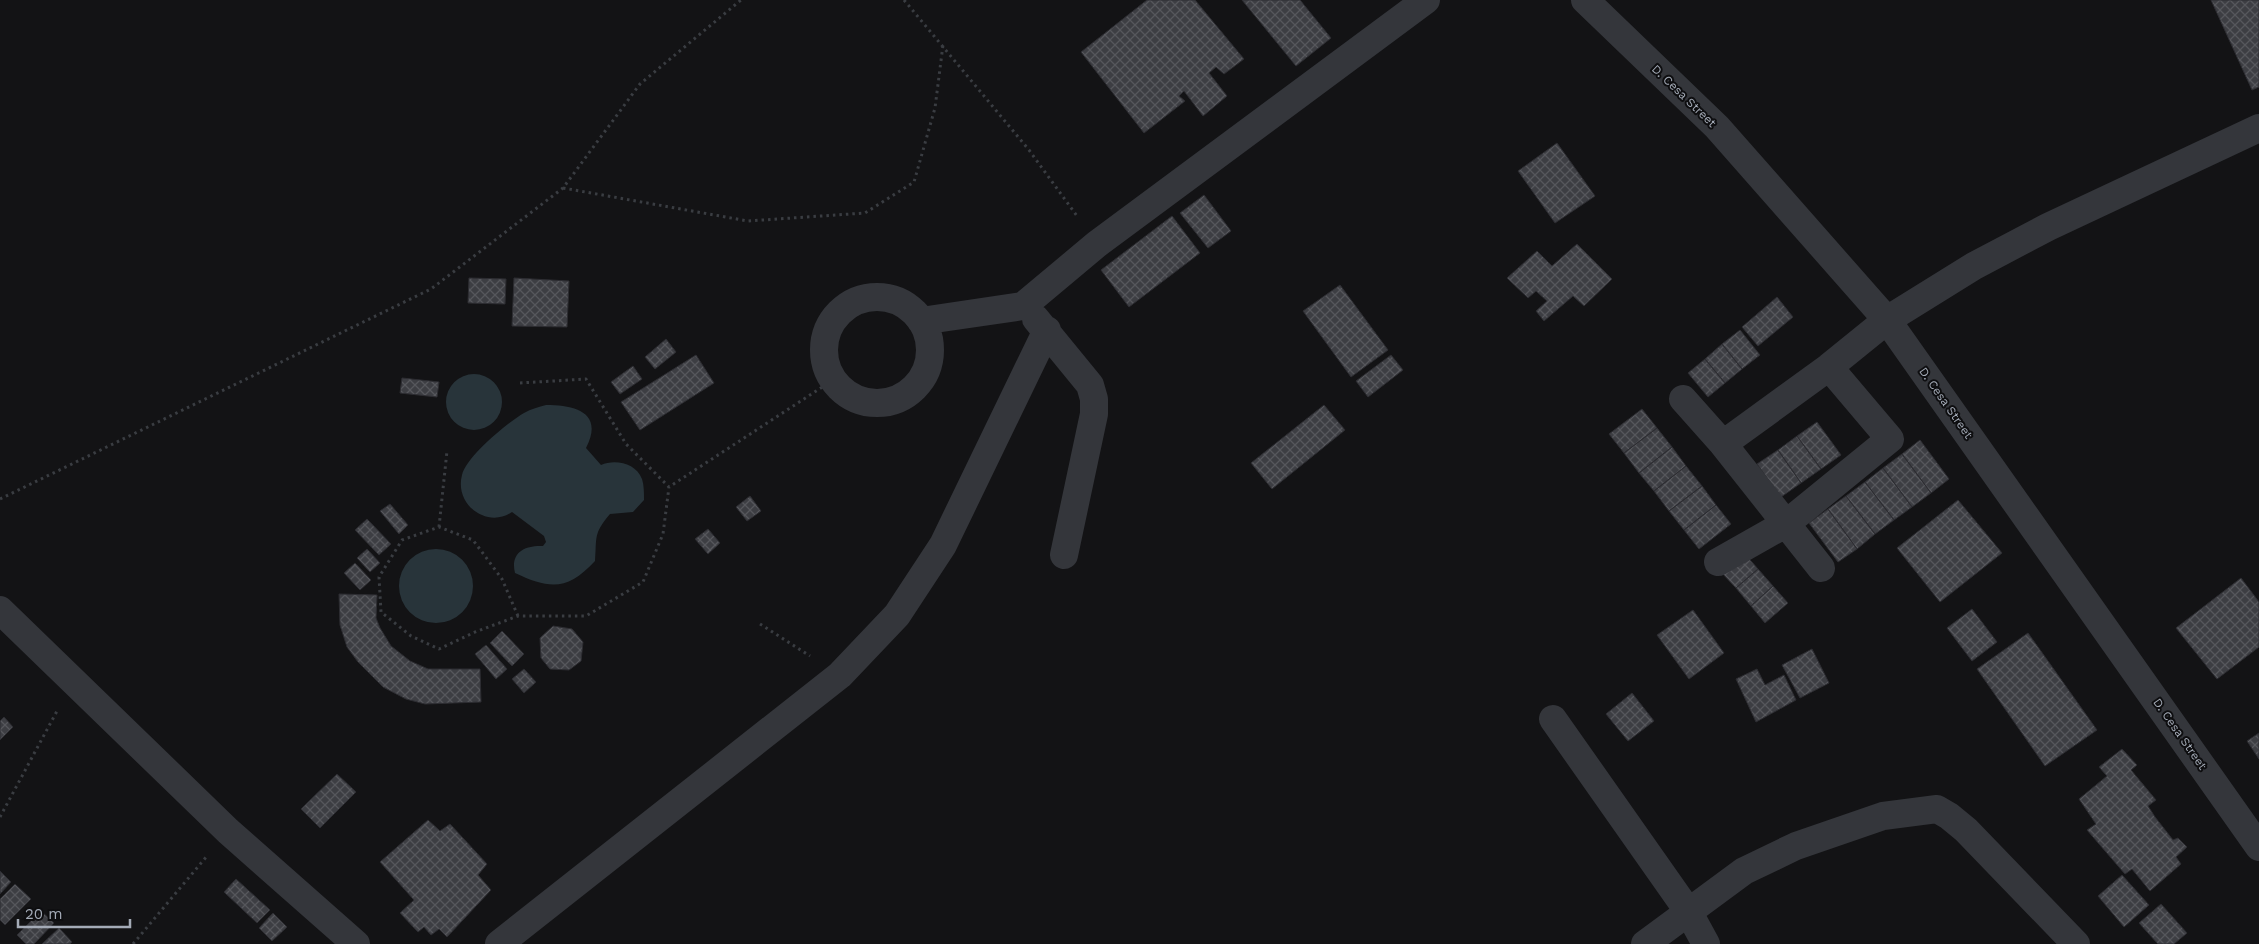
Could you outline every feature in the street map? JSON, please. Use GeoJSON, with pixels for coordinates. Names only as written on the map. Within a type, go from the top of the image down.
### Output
{"type":"FeatureCollection","features":[{"type":"Feature","properties":{"kind":"street"},"geometry":{"type":"LineString","coordinates":[[921,321],[1023,306],[1097,244],[1426,0]]}},
{"type":"Feature","properties":{"kind":"street","name":"D. Cesa Street"},"geometry":{"type":"LineString","coordinates":[[1585,0],[1717,128],[1887,320],[2259,847]]}},
{"type":"Feature","properties":{"kind":"street"},"geometry":{"type":"LineString","coordinates":[[1724,444],[1829,367],[1887,320],[1974,266],[2048,227],[2259,128]]}},
{"type":"Feature","properties":{"kind":"street"},"geometry":{"type":"LineString","coordinates":[[879,297],[895,301],[910,309],[921,321],[929,338],[930,356],[924,374],[914,388],[898,398],[881,403],[862,401],[846,393],[833,380],[826,365],[824,348],[827,332],[835,317],[847,306],[862,299],[879,297]]}},
{"type":"Feature","properties":{"kind":"street"},"geometry":{"type":"LineString","coordinates":[[1023,306],[1047,330],[1090,385],[1094,399],[1094,414],[1064,555]]}},
{"type":"Feature","properties":{"kind":"street"},"geometry":{"type":"LineString","coordinates":[[499,944],[840,675],[896,614],[943,545],[1047,330]]}},
{"type":"Feature","properties":{"kind":"street"},"geometry":{"type":"LineString","coordinates":[[1718,562],[1787,523],[1890,439],[1829,367]]}},
{"type":"Feature","properties":{"kind":"street"},"geometry":{"type":"LineString","coordinates":[[1683,399],[1724,444],[1821,568]]}},
{"type":"Feature","properties":{"kind":"street"},"geometry":{"type":"LineString","coordinates":[[0,610],[228,831],[356,944]]}},
{"type":"Feature","properties":{"kind":"street"},"geometry":{"type":"LineString","coordinates":[[1554,718],[1688,911],[1706,944]]}},
{"type":"Feature","properties":{"kind":"street"},"geometry":{"type":"LineString","coordinates":[[1645,944],[1744,870],[1796,846],[1882,816],[1937,810],[1949,816],[1966,830],[2076,944]]}},
{"type":"Feature","properties":{"kind":"path"},"geometry":{"type":"LineString","coordinates":[[0,499],[431,289],[563,188],[640,84],[741,0]]}},
{"type":"Feature","properties":{"kind":"path"},"geometry":{"type":"LineString","coordinates":[[904,0],[1029,150],[1097,244]]}},
{"type":"Feature","properties":{"kind":"path"},"geometry":{"type":"LineString","coordinates":[[563,188],[748,222],[865,213],[914,182],[935,108],[943,45]]}},
{"type":"Feature","properties":{"kind":"path"},"geometry":{"type":"LineString","coordinates":[[520,384],[586,379],[626,444],[669,488]]}},
{"type":"Feature","properties":{"kind":"path"},"geometry":{"type":"LineString","coordinates":[[518,616],[502,579],[473,540],[439,527],[402,540],[379,577],[381,612],[411,636],[439,649],[475,632],[518,616],[586,616],[643,582],[663,534],[669,488],[833,380]]}},
{"type":"Feature","properties":{"kind":"path"},"geometry":{"type":"LineString","coordinates":[[439,527],[447,451]]}},
{"type":"Feature","properties":{"kind":"path"},"geometry":{"type":"LineString","coordinates":[[760,624],[840,675]]}},
{"type":"Feature","properties":{"kind":"path"},"geometry":{"type":"LineString","coordinates":[[0,817],[73,682]]}},
{"type":"Feature","properties":{"kind":"path"},"geometry":{"type":"LineString","coordinates":[[133,944],[228,831]]}},
{"type":"Feature","properties":{"kind":"shaded area"},"geometry":{"type":"Polygon","coordinates":[[[474,374],[485,376],[494,382],[500,391],[502,402],[500,413],[494,422],[485,428],[474,430],[463,428],[454,422],[448,413],[446,402],[448,391],[454,382],[463,376],[474,374]]]}},
{"type":"Feature","properties":{"kind":"shaded area"},"geometry":{"type":"Polygon","coordinates":[[[546,405],[577,409],[584,413],[592,427],[591,436],[586,448],[601,465],[612,462],[624,464],[635,469],[642,479],[644,489],[644,500],[633,512],[610,514],[601,526],[597,536],[595,561],[576,578],[558,584],[539,582],[515,573],[514,566],[517,555],[524,549],[543,546],[546,542],[544,536],[512,512],[503,517],[493,518],[475,511],[463,496],[461,486],[465,467],[488,441],[524,413],[546,405]]]}},
{"type":"Feature","properties":{"kind":"shaded area"},"geometry":{"type":"Polygon","coordinates":[[[436,549],[457,555],[467,565],[473,586],[467,607],[457,617],[436,623],[415,617],[405,607],[399,586],[405,565],[415,555],[436,549]]]}},
{"type":"Feature","properties":{"kind":"building"},"geometry":{"type":"Polygon","coordinates":[[[1147,0],[1195,0],[1244,59],[1224,74],[1216,67],[1209,73],[1227,96],[1203,116],[1184,91],[1179,96],[1185,101],[1144,133],[1081,52],[1147,0]]]}},
{"type":"Feature","properties":{"kind":"building"},"geometry":{"type":"Polygon","coordinates":[[[1242,0],[1300,0],[1331,38],[1296,66],[1242,0]]]}},
{"type":"Feature","properties":{"kind":"building"},"geometry":{"type":"Polygon","coordinates":[[[2211,0],[2259,0],[2259,87],[2252,90],[2211,0]]]}},
{"type":"Feature","properties":{"kind":"building"},"geometry":{"type":"Polygon","coordinates":[[[1557,143],[1595,196],[1555,223],[1518,171],[1557,143]]]}},
{"type":"Feature","properties":{"kind":"building"},"geometry":{"type":"Polygon","coordinates":[[[1204,195],[1231,231],[1208,248],[1180,213],[1204,195]]]}},
{"type":"Feature","properties":{"kind":"building"},"geometry":{"type":"Polygon","coordinates":[[[1172,216],[1200,253],[1129,307],[1101,270],[1172,216]]]}},
{"type":"Feature","properties":{"kind":"building"},"geometry":{"type":"Polygon","coordinates":[[[1577,244],[1612,279],[1584,306],[1573,296],[1544,321],[1536,311],[1547,301],[1536,291],[1528,298],[1507,278],[1537,251],[1552,266],[1577,244]]]}},
{"type":"Feature","properties":{"kind":"building"},"geometry":{"type":"Polygon","coordinates":[[[469,278],[506,279],[505,304],[468,303],[469,278]]]}},
{"type":"Feature","properties":{"kind":"building"},"geometry":{"type":"Polygon","coordinates":[[[514,278],[569,281],[567,327],[512,326],[514,278]]]}},
{"type":"Feature","properties":{"kind":"building"},"geometry":{"type":"Polygon","coordinates":[[[1340,285],[1388,350],[1351,377],[1303,311],[1340,285]]]}},
{"type":"Feature","properties":{"kind":"building"},"geometry":{"type":"Polygon","coordinates":[[[1777,297],[1793,317],[1758,346],[1742,327],[1777,297]]]}},
{"type":"Feature","properties":{"kind":"building"},"geometry":{"type":"Polygon","coordinates":[[[1740,330],[1760,355],[1742,369],[1722,344],[1740,330]]]}},
{"type":"Feature","properties":{"kind":"building"},"geometry":{"type":"Polygon","coordinates":[[[666,339],[676,352],[655,369],[645,357],[666,339]]]}},
{"type":"Feature","properties":{"kind":"building"},"geometry":{"type":"Polygon","coordinates":[[[1722,344],[1742,369],[1725,383],[1705,359],[1722,344]]]}},
{"type":"Feature","properties":{"kind":"building"},"geometry":{"type":"Polygon","coordinates":[[[696,355],[714,383],[640,430],[621,402],[696,355]]]}},
{"type":"Feature","properties":{"kind":"building"},"geometry":{"type":"Polygon","coordinates":[[[1391,355],[1403,370],[1368,397],[1356,381],[1391,355]]]}},
{"type":"Feature","properties":{"kind":"building"},"geometry":{"type":"Polygon","coordinates":[[[1705,359],[1725,383],[1708,397],[1688,373],[1705,359]]]}},
{"type":"Feature","properties":{"kind":"building"},"geometry":{"type":"Polygon","coordinates":[[[633,366],[642,379],[620,394],[611,382],[633,366]]]}},
{"type":"Feature","properties":{"kind":"building"},"geometry":{"type":"Polygon","coordinates":[[[402,378],[439,382],[437,397],[400,393],[402,378]]]}},
{"type":"Feature","properties":{"kind":"building"},"geometry":{"type":"Polygon","coordinates":[[[1324,405],[1345,430],[1272,489],[1251,463],[1324,405]]]}},
{"type":"Feature","properties":{"kind":"building"},"geometry":{"type":"Polygon","coordinates":[[[1642,409],[1657,428],[1624,453],[1609,434],[1642,409]]]}},
{"type":"Feature","properties":{"kind":"building"},"geometry":{"type":"Polygon","coordinates":[[[1817,422],[1841,455],[1821,469],[1797,436],[1817,422]]]}},
{"type":"Feature","properties":{"kind":"building"},"geometry":{"type":"Polygon","coordinates":[[[1657,428],[1672,447],[1639,473],[1624,453],[1657,428]]]}},
{"type":"Feature","properties":{"kind":"building"},"geometry":{"type":"Polygon","coordinates":[[[1797,436],[1821,469],[1801,483],[1778,450],[1797,436]]]}},
{"type":"Feature","properties":{"kind":"building"},"geometry":{"type":"Polygon","coordinates":[[[1920,440],[1949,479],[1931,493],[1902,454],[1920,440]]]}},
{"type":"Feature","properties":{"kind":"building"},"geometry":{"type":"Polygon","coordinates":[[[1672,447],[1686,466],[1654,491],[1639,473],[1672,447]]]}},
{"type":"Feature","properties":{"kind":"building"},"geometry":{"type":"Polygon","coordinates":[[[1778,450],[1801,483],[1781,497],[1757,464],[1778,450]]]}},
{"type":"Feature","properties":{"kind":"building"},"geometry":{"type":"Polygon","coordinates":[[[1902,454],[1931,493],[1912,507],[1883,468],[1902,454]]]}},
{"type":"Feature","properties":{"kind":"building"},"geometry":{"type":"Polygon","coordinates":[[[1686,466],[1702,486],[1669,511],[1654,491],[1686,466]]]}},
{"type":"Feature","properties":{"kind":"building"},"geometry":{"type":"Polygon","coordinates":[[[1883,468],[1912,507],[1894,520],[1865,482],[1883,468]]]}},
{"type":"Feature","properties":{"kind":"building"},"geometry":{"type":"Polygon","coordinates":[[[1865,482],[1894,520],[1875,534],[1846,496],[1865,482]]]}},
{"type":"Feature","properties":{"kind":"building"},"geometry":{"type":"Polygon","coordinates":[[[1702,486],[1716,505],[1684,530],[1669,511],[1702,486]]]}},
{"type":"Feature","properties":{"kind":"building"},"geometry":{"type":"Polygon","coordinates":[[[750,496],[761,511],[747,521],[736,507],[750,496]]]}},
{"type":"Feature","properties":{"kind":"building"},"geometry":{"type":"Polygon","coordinates":[[[1846,496],[1875,534],[1857,549],[1828,509],[1846,496]]]}},
{"type":"Feature","properties":{"kind":"building"},"geometry":{"type":"Polygon","coordinates":[[[1958,500],[2002,553],[1940,602],[1897,548],[1958,500]]]}},
{"type":"Feature","properties":{"kind":"building"},"geometry":{"type":"Polygon","coordinates":[[[390,504],[408,525],[399,534],[380,511],[390,504]]]}},
{"type":"Feature","properties":{"kind":"building"},"geometry":{"type":"Polygon","coordinates":[[[1716,505],[1731,524],[1699,549],[1684,530],[1716,505]]]}},
{"type":"Feature","properties":{"kind":"building"},"geometry":{"type":"Polygon","coordinates":[[[1828,509],[1857,549],[1838,562],[1809,523],[1828,509]]]}},
{"type":"Feature","properties":{"kind":"building"},"geometry":{"type":"Polygon","coordinates":[[[367,519],[391,544],[379,555],[355,530],[367,519]]]}},
{"type":"Feature","properties":{"kind":"building"},"geometry":{"type":"Polygon","coordinates":[[[708,529],[720,543],[708,554],[695,539],[708,529]]]}},
{"type":"Feature","properties":{"kind":"building"},"geometry":{"type":"Polygon","coordinates":[[[367,549],[380,563],[370,572],[357,558],[367,549]]]}},
{"type":"Feature","properties":{"kind":"building"},"geometry":{"type":"Polygon","coordinates":[[[1743,552],[1758,569],[1736,588],[1721,572],[1743,552]]]}},
{"type":"Feature","properties":{"kind":"building"},"geometry":{"type":"Polygon","coordinates":[[[355,563],[371,580],[360,590],[344,573],[355,563]]]}},
{"type":"Feature","properties":{"kind":"building"},"geometry":{"type":"Polygon","coordinates":[[[1758,569],[1773,586],[1751,606],[1736,588],[1758,569]]]}},
{"type":"Feature","properties":{"kind":"building"},"geometry":{"type":"Polygon","coordinates":[[[2241,578],[2259,602],[2259,647],[2217,679],[2176,628],[2241,578]]]}},
{"type":"Feature","properties":{"kind":"building"},"geometry":{"type":"Polygon","coordinates":[[[1773,586],[1788,603],[1765,623],[1751,606],[1773,586]]]}},
{"type":"Feature","properties":{"kind":"building"},"geometry":{"type":"Polygon","coordinates":[[[339,594],[377,595],[376,618],[380,628],[391,646],[410,661],[428,669],[480,669],[481,702],[425,704],[406,699],[383,687],[358,662],[347,647],[340,625],[339,594]]]}},
{"type":"Feature","properties":{"kind":"building"},"geometry":{"type":"Polygon","coordinates":[[[1972,609],[1997,642],[1972,661],[1947,628],[1972,609]]]}},
{"type":"Feature","properties":{"kind":"building"},"geometry":{"type":"Polygon","coordinates":[[[1693,610],[1724,653],[1689,679],[1657,635],[1693,610]]]}},
{"type":"Feature","properties":{"kind":"building"},"geometry":{"type":"Polygon","coordinates":[[[553,626],[572,629],[583,642],[581,661],[569,670],[550,669],[541,658],[540,638],[553,626]]]}},
{"type":"Feature","properties":{"kind":"building"},"geometry":{"type":"Polygon","coordinates":[[[502,631],[524,654],[512,666],[490,643],[502,631]]]}},
{"type":"Feature","properties":{"kind":"building"},"geometry":{"type":"Polygon","coordinates":[[[2028,633],[2097,730],[2045,766],[1977,669],[2028,633]]]}},
{"type":"Feature","properties":{"kind":"building"},"geometry":{"type":"Polygon","coordinates":[[[486,645],[507,669],[496,679],[475,654],[486,645]]]}},
{"type":"Feature","properties":{"kind":"building"},"geometry":{"type":"Polygon","coordinates":[[[1812,649],[1829,683],[1800,698],[1782,665],[1812,649]]]}},
{"type":"Feature","properties":{"kind":"building"},"geometry":{"type":"Polygon","coordinates":[[[524,669],[536,682],[524,693],[512,679],[524,669]]]}},
{"type":"Feature","properties":{"kind":"building"},"geometry":{"type":"Polygon","coordinates":[[[1757,669],[1765,685],[1784,675],[1796,700],[1756,722],[1736,679],[1757,669]]]}},
{"type":"Feature","properties":{"kind":"building"},"geometry":{"type":"Polygon","coordinates":[[[1632,693],[1654,721],[1628,741],[1606,714],[1632,693]]]}},
{"type":"Feature","properties":{"kind":"building"},"geometry":{"type":"Polygon","coordinates":[[[4,717],[13,727],[0,740],[0,721],[4,717]]]}},
{"type":"Feature","properties":{"kind":"building"},"geometry":{"type":"Polygon","coordinates":[[[2259,733],[2259,759],[2247,741],[2259,733]]]}},
{"type":"Feature","properties":{"kind":"building"},"geometry":{"type":"Polygon","coordinates":[[[2122,749],[2137,765],[2131,770],[2156,800],[2148,806],[2155,817],[2173,840],[2178,838],[2187,847],[2176,857],[2181,864],[2150,891],[2132,869],[2125,874],[2087,830],[2096,824],[2079,799],[2107,776],[2099,767],[2122,749]]]}},
{"type":"Feature","properties":{"kind":"building"},"geometry":{"type":"Polygon","coordinates":[[[337,774],[356,792],[320,828],[301,809],[337,774]]]}},
{"type":"Feature","properties":{"kind":"building"},"geometry":{"type":"Polygon","coordinates":[[[428,820],[440,831],[450,824],[487,864],[478,875],[491,890],[447,937],[439,929],[431,935],[424,927],[418,932],[400,913],[414,900],[380,862],[428,820]]]}},
{"type":"Feature","properties":{"kind":"building"},"geometry":{"type":"Polygon","coordinates":[[[0,871],[11,882],[0,894],[0,871]]]}},
{"type":"Feature","properties":{"kind":"building"},"geometry":{"type":"Polygon","coordinates":[[[2122,875],[2149,905],[2124,927],[2098,896],[2122,875]]]}},
{"type":"Feature","properties":{"kind":"building"},"geometry":{"type":"Polygon","coordinates":[[[236,879],[270,910],[257,923],[224,892],[236,879]]]}},
{"type":"Feature","properties":{"kind":"building"},"geometry":{"type":"Polygon","coordinates":[[[15,884],[31,899],[5,925],[0,920],[0,899],[15,884]]]}},
{"type":"Feature","properties":{"kind":"building"},"geometry":{"type":"Polygon","coordinates":[[[2161,904],[2187,933],[2174,944],[2158,944],[2139,923],[2161,904]]]}},
{"type":"Feature","properties":{"kind":"building"},"geometry":{"type":"Polygon","coordinates":[[[41,911],[54,923],[34,944],[26,944],[17,935],[41,911]]]}},
{"type":"Feature","properties":{"kind":"building"},"geometry":{"type":"Polygon","coordinates":[[[273,913],[287,927],[272,941],[259,928],[273,913]]]}},
{"type":"Feature","properties":{"kind":"building"},"geometry":{"type":"Polygon","coordinates":[[[59,928],[72,942],[70,944],[42,944],[59,928]]]}}]}
